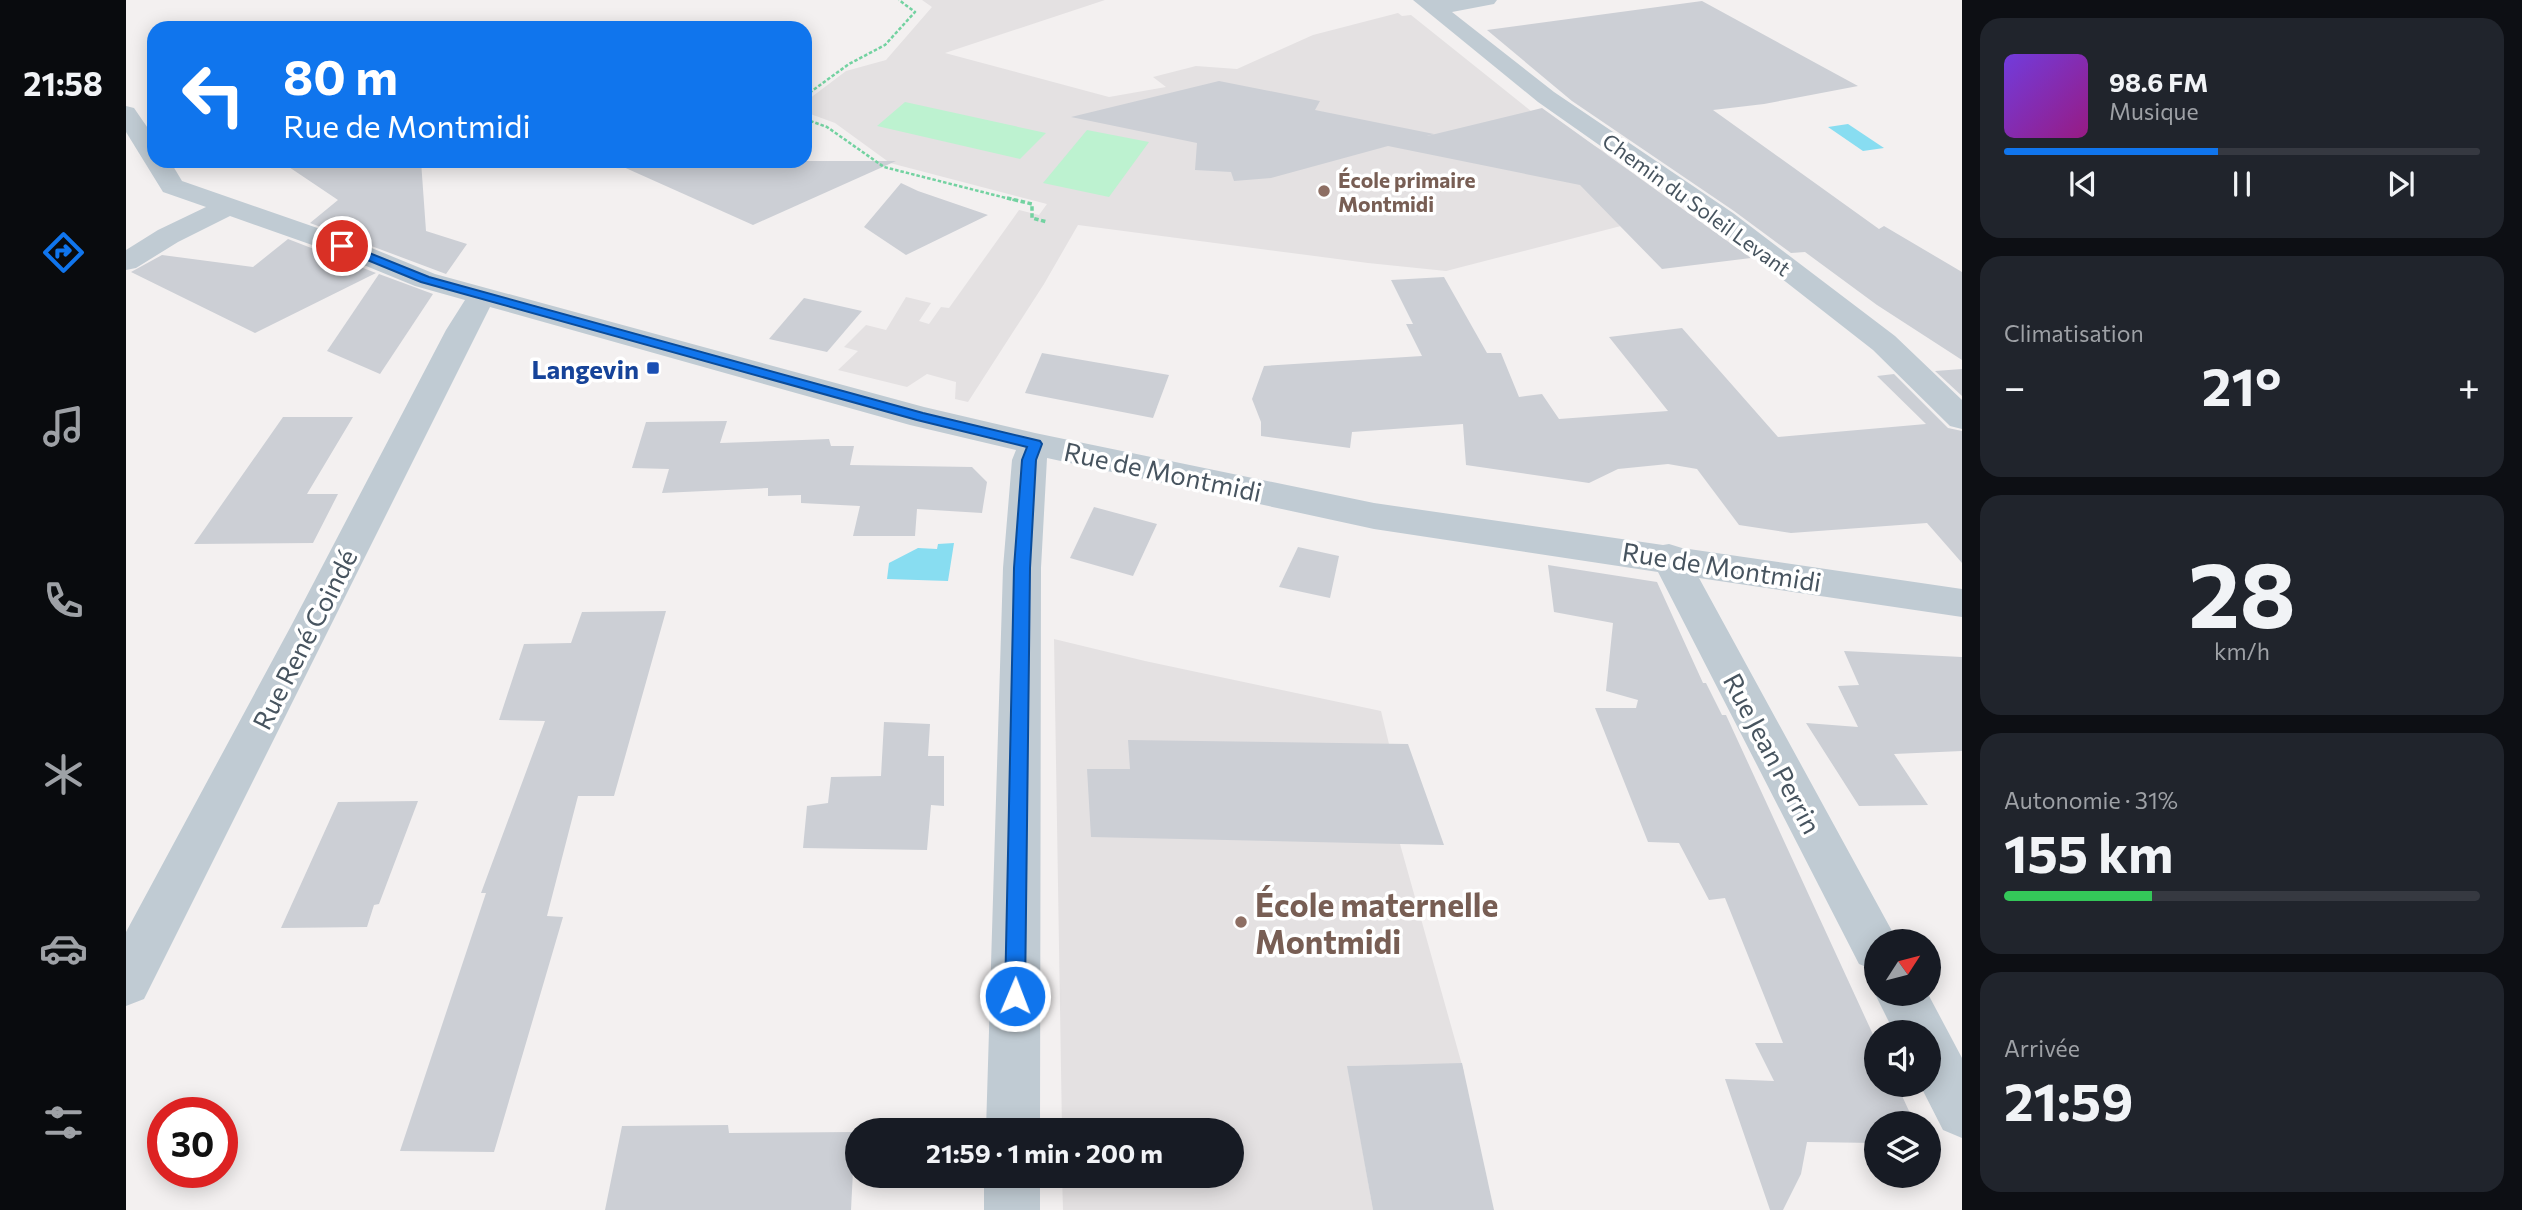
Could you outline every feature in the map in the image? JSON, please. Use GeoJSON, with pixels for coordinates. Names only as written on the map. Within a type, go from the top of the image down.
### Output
{"type":"FeatureCollection","features":[{"type":"Feature","properties":{"kind":"street"},"geometry":{"type":"LineString","coordinates":[[1428,4],[1487,0]]}},
{"type":"Feature","properties":{"kind":"street","name":"Chemin du Soleil Levant"},"geometry":{"type":"LineString","coordinates":[[1428,4],[1546,97],[1723,219],[1884,343],[1962,418]]}},
{"type":"Feature","properties":{"kind":"street"},"geometry":{"type":"LineString","coordinates":[[126,113],[147,145]]}},
{"type":"Feature","properties":{"kind":"street","name":"Rue de Montmidi"},"geometry":{"type":"LineString","coordinates":[[161,168],[172,186],[342,246],[425,280],[922,417],[1035,444],[1374,516],[1669,557],[1962,603]]}},
{"type":"Feature","properties":{"kind":"street"},"geometry":{"type":"LineString","coordinates":[[126,262],[168,236],[229,206]]}},
{"type":"Feature","properties":{"kind":"street","name":"Rue René Coindé"},"geometry":{"type":"LineString","coordinates":[[126,982],[461,330],[482,296]]}},
{"type":"Feature","properties":{"kind":"street"},"geometry":{"type":"LineString","coordinates":[[1013,1118],[1022,568],[1029,460],[1035,444]]}},
{"type":"Feature","properties":{"kind":"street","name":"Rue Jean Perrin"},"geometry":{"type":"LineString","coordinates":[[1669,557],[1866,929]]}},
{"type":"Feature","properties":{"kind":"street"},"geometry":{"type":"LineString","coordinates":[[1941,1072],[1962,1111]]}},
{"type":"Feature","properties":{"kind":"street"},"geometry":{"type":"LineString","coordinates":[[1012,1188],[1012,1210]]}},
{"type":"Feature","properties":{"kind":"path"},"geometry":{"type":"LineString","coordinates":[[812,91],[849,64],[886,45],[915,12],[899,0]]}},
{"type":"Feature","properties":{"kind":"path"},"geometry":{"type":"LineString","coordinates":[[812,121],[827,127],[884,167],[1032,204],[1032,218],[1047,222]]}},
{"type":"Feature","properties":{"kind":"shaded area","name":"École primaire Montmidi"},"geometry":{"type":"Polygon","coordinates":[[[922,0],[1105,0],[945,53],[1109,97],[1166,87],[1153,77],[1196,66],[1237,69],[1313,35],[1398,13],[1402,16],[1411,15],[1531,111],[1536,110],[1608,154],[1603,155],[1636,175],[1635,177],[1679,211],[1446,271],[1078,225],[1044,284],[968,402],[955,399],[956,382],[927,374],[907,387],[838,370],[858,351],[844,347],[866,325],[886,330],[906,297],[931,303],[919,321],[929,324],[941,307],[949,308],[1019,210],[1039,215],[1047,204],[890,163],[835,123],[812,115],[812,97],[846,71],[886,60],[932,7],[922,0]]]}},
{"type":"Feature","properties":{"kind":"shaded area","name":"École maternelle Montmidi"},"geometry":{"type":"Polygon","coordinates":[[[1054,639],[1381,711],[1389,744],[1400,844],[1464,1072],[1436,1076],[1431,1064],[1348,1066],[1373,1210],[1063,1210],[1062,1188],[1244,1188],[1244,1118],[1062,1118],[1054,639]]]}},
{"type":"Feature","properties":{"kind":"green space"},"geometry":{"type":"Polygon","coordinates":[[[905,102],[1046,133],[1020,159],[877,126],[905,102]]]}},
{"type":"Feature","properties":{"kind":"green space"},"geometry":{"type":"Polygon","coordinates":[[[1087,130],[1149,142],[1109,197],[1043,183],[1087,130]]]}},
{"type":"Feature","properties":{"kind":"water"},"geometry":{"type":"Polygon","coordinates":[[[1848,124],[1884,148],[1863,151],[1828,127],[1848,124]]]}},
{"type":"Feature","properties":{"kind":"water"},"geometry":{"type":"Polygon","coordinates":[[[954,543],[948,581],[887,579],[889,563],[918,548],[937,549],[938,544],[954,543]]]}},
{"type":"Feature","properties":{"kind":"building"},"geometry":{"type":"Polygon","coordinates":[[[1702,1],[1858,86],[1764,104],[1713,110],[1879,229],[1884,226],[1962,272],[1962,360],[1877,305],[1805,252],[1791,253],[1572,101],[1487,30],[1702,1]]]}},
{"type":"Feature","properties":{"kind":"building"},"geometry":{"type":"Polygon","coordinates":[[[1219,81],[1320,101],[1315,110],[1434,134],[1427,136],[1542,108],[1751,258],[1662,269],[1580,185],[1388,146],[1271,178],[1234,181],[1231,172],[1195,170],[1197,143],[1071,117],[1219,81]]]}},
{"type":"Feature","properties":{"kind":"building"},"geometry":{"type":"Polygon","coordinates":[[[812,161],[896,161],[753,225],[626,168],[812,168],[812,161]]]}},
{"type":"Feature","properties":{"kind":"building"},"geometry":{"type":"Polygon","coordinates":[[[290,168],[422,168],[426,231],[467,244],[446,274],[310,223],[338,200],[290,168]]]}},
{"type":"Feature","properties":{"kind":"building"},"geometry":{"type":"Polygon","coordinates":[[[901,183],[988,215],[906,255],[864,227],[901,183]]]}},
{"type":"Feature","properties":{"kind":"building"},"geometry":{"type":"Polygon","coordinates":[[[288,239],[376,273],[255,333],[131,272],[162,255],[253,267],[288,239]]]}},
{"type":"Feature","properties":{"kind":"building"},"geometry":{"type":"Polygon","coordinates":[[[379,274],[433,294],[380,374],[327,351],[379,274]]]}},
{"type":"Feature","properties":{"kind":"building"},"geometry":{"type":"Polygon","coordinates":[[[1444,277],[1487,353],[1501,353],[1519,397],[1542,394],[1559,419],[1668,411],[1609,337],[1682,328],[1778,437],[1926,424],[1877,376],[1894,374],[1948,428],[1962,431],[1962,563],[1927,523],[1791,533],[1739,525],[1697,469],[1668,464],[1618,469],[1589,483],[1466,465],[1463,424],[1352,432],[1350,448],[1261,436],[1261,422],[1252,399],[1264,366],[1422,356],[1406,324],[1413,324],[1391,280],[1444,277]]]}},
{"type":"Feature","properties":{"kind":"building"},"geometry":{"type":"Polygon","coordinates":[[[804,298],[862,311],[827,352],[769,339],[804,298]]]}},
{"type":"Feature","properties":{"kind":"building"},"geometry":{"type":"Polygon","coordinates":[[[1042,353],[1169,375],[1153,418],[1025,393],[1042,353]]]}},
{"type":"Feature","properties":{"kind":"building"},"geometry":{"type":"Polygon","coordinates":[[[1962,369],[1962,396],[1935,371],[1962,369]]]}},
{"type":"Feature","properties":{"kind":"building"},"geometry":{"type":"Polygon","coordinates":[[[283,417],[353,417],[307,494],[338,494],[313,543],[194,544],[283,417]]]}},
{"type":"Feature","properties":{"kind":"building"},"geometry":{"type":"Polygon","coordinates":[[[727,421],[720,443],[829,439],[831,446],[854,446],[850,465],[972,467],[987,482],[982,513],[917,509],[915,536],[853,536],[860,506],[801,503],[801,495],[768,496],[768,488],[662,493],[669,469],[632,468],[646,422],[727,421]]]}},
{"type":"Feature","properties":{"kind":"building"},"geometry":{"type":"Polygon","coordinates":[[[1094,507],[1157,524],[1133,576],[1070,558],[1094,507]]]}},
{"type":"Feature","properties":{"kind":"building"},"geometry":{"type":"Polygon","coordinates":[[[1298,547],[1339,556],[1330,598],[1279,587],[1298,547]]]}},
{"type":"Feature","properties":{"kind":"building"},"geometry":{"type":"Polygon","coordinates":[[[1548,565],[1657,582],[1703,683],[1706,683],[1722,715],[1726,715],[1866,1020],[1864,1020],[1864,1097],[1903,1097],[1909,1111],[1864,1111],[1864,1143],[1807,1142],[1801,1174],[1783,1210],[1770,1210],[1725,1079],[1774,1081],[1755,1043],[1783,1043],[1725,898],[1709,900],[1679,843],[1648,842],[1595,708],[1636,708],[1638,700],[1606,691],[1613,623],[1554,612],[1548,565]]]}},
{"type":"Feature","properties":{"kind":"building"},"geometry":{"type":"Polygon","coordinates":[[[666,611],[614,796],[578,796],[547,916],[563,917],[494,1152],[400,1151],[486,893],[481,893],[545,721],[499,720],[524,644],[571,643],[582,612],[666,611]]]}},
{"type":"Feature","properties":{"kind":"building"},"geometry":{"type":"Polygon","coordinates":[[[1844,651],[1962,657],[1962,751],[1894,754],[1928,805],[1859,806],[1806,723],[1858,727],[1838,686],[1859,685],[1844,651]]]}},
{"type":"Feature","properties":{"kind":"building"},"geometry":{"type":"Polygon","coordinates":[[[884,722],[930,724],[928,756],[944,756],[944,806],[931,805],[927,850],[803,848],[807,806],[828,803],[831,777],[881,776],[884,722]]]}},
{"type":"Feature","properties":{"kind":"building"},"geometry":{"type":"Polygon","coordinates":[[[1128,740],[1408,744],[1444,845],[1091,837],[1087,769],[1130,769],[1128,740]]]}},
{"type":"Feature","properties":{"kind":"building"},"geometry":{"type":"Polygon","coordinates":[[[418,801],[379,904],[374,905],[367,927],[281,928],[338,802],[418,801]]]}},
{"type":"Feature","properties":{"kind":"building"},"geometry":{"type":"Polygon","coordinates":[[[1462,1063],[1494,1210],[1373,1210],[1347,1066],[1462,1063]]]}},
{"type":"Feature","properties":{"kind":"building"},"geometry":{"type":"Polygon","coordinates":[[[728,1125],[729,1133],[845,1132],[845,1188],[852,1188],[851,1210],[605,1210],[622,1126],[728,1125]]]}},
{"type":"Feature","properties":{"kind":"place","name":"École primaire Montmidi"},"geometry":{"type":"Point","coordinates":[1324,191]}},
{"type":"Feature","properties":{"kind":"place","name":"Langevin"},"geometry":{"type":"Point","coordinates":[653,368]}},
{"type":"Feature","properties":{"kind":"place","name":"École maternelle Montmidi"},"geometry":{"type":"Point","coordinates":[1241,922]}},
{"type":"Feature","properties":{"kind":"route"},"geometry":{"type":"LineString","coordinates":[[342,246],[425,280],[922,417],[1035,444],[1029,460],[1022,568],[1015,996]]}}]}
